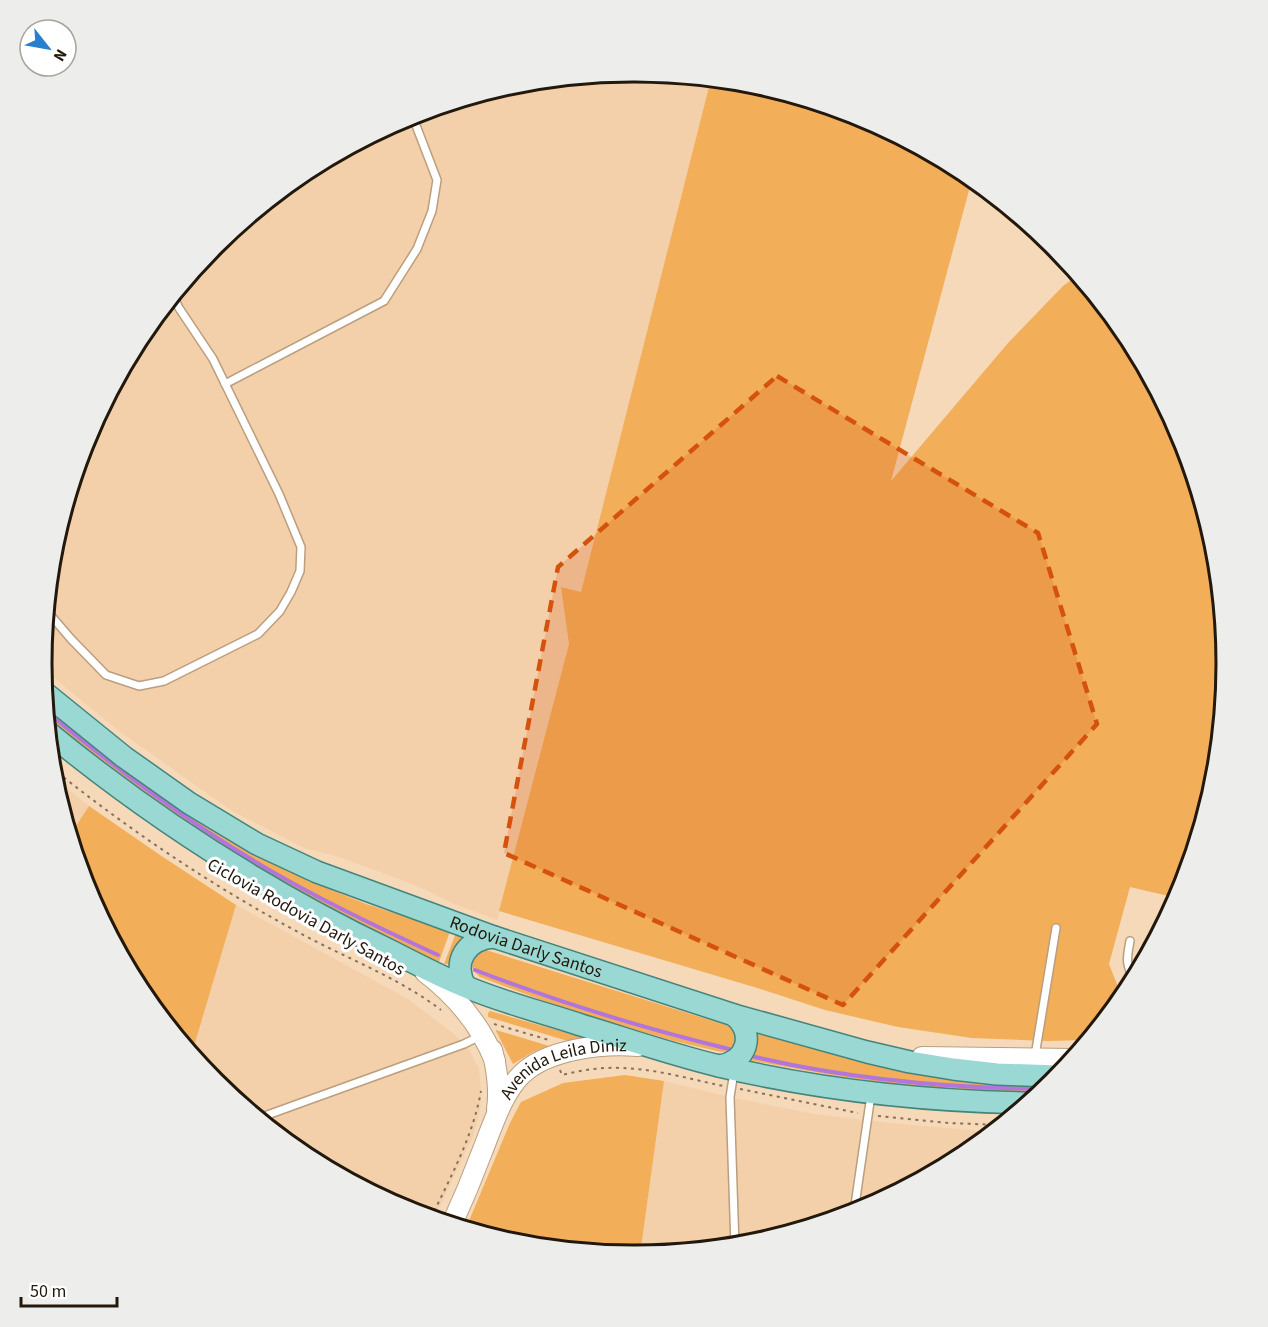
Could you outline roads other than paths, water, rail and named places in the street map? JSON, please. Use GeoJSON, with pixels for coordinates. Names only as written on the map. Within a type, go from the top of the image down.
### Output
{"type":"FeatureCollection","features":[{"type":"Feature","properties":{"kind":"main road","name":"Rodovia Darly Santos"},"geometry":{"type":"LineString","coordinates":[[54,700],[101,739],[189,804],[257,844],[317,872],[494,937],[734,1015],[888,1057],[931,1066],[975,1072],[1045,1075]]}},
{"type":"Feature","properties":{"kind":"main road"},"geometry":{"type":"LineString","coordinates":[[57,739],[140,804],[206,849],[275,891],[465,986],[532,1010],[726,1068],[872,1093],[935,1099],[1015,1102]]}},
{"type":"Feature","properties":{"kind":"main road"},"geometry":{"type":"LineString","coordinates":[[465,986],[460,973],[464,953],[480,939],[494,937]]}},
{"type":"Feature","properties":{"kind":"main road"},"geometry":{"type":"LineString","coordinates":[[397,954],[428,974],[483,1029]]}},
{"type":"Feature","properties":{"kind":"main road","name":"Avenida Leila Diniz"},"geometry":{"type":"LineString","coordinates":[[465,986],[495,1061],[499,1085],[495,1120]]}},
{"type":"Feature","properties":{"kind":"main road"},"geometry":{"type":"LineString","coordinates":[[726,1068],[745,1046],[744,1025],[734,1015]]}},
{"type":"Feature","properties":{"kind":"main road","name":"Avenida Leila Diniz"},"geometry":{"type":"LineString","coordinates":[[455,1216],[495,1120],[513,1085],[521,1076],[540,1061],[578,1050],[606,1046],[650,1047]]}},
{"type":"Feature","properties":{"kind":"main road"},"geometry":{"type":"LineString","coordinates":[[888,1057],[1060,1059]]}},
{"type":"Feature","properties":{"kind":"lane"},"geometry":{"type":"LineString","coordinates":[[225,384],[384,301],[417,249],[432,211],[437,180],[416,124]]}},
{"type":"Feature","properties":{"kind":"lane"},"geometry":{"type":"LineString","coordinates":[[54,620],[106,675],[139,686],[164,681],[258,634],[280,610],[300,571],[301,547],[279,494],[213,359],[177,305]]}},
{"type":"Feature","properties":{"kind":"lane"},"geometry":{"type":"LineString","coordinates":[[1035,1058],[1056,928]]}},
{"type":"Feature","properties":{"kind":"lane"},"geometry":{"type":"LineString","coordinates":[[1128,970],[1130,941]]}},
{"type":"Feature","properties":{"kind":"lane"},"geometry":{"type":"LineString","coordinates":[[268,1115],[464,1044],[483,1029]]}},
{"type":"Feature","properties":{"kind":"lane"},"geometry":{"type":"LineString","coordinates":[[726,1068],[730,1097],[735,1236]]}},
{"type":"Feature","properties":{"kind":"lane"},"geometry":{"type":"LineString","coordinates":[[856,1202],[872,1093]]}},
{"type":"Feature","properties":{"kind":"waterway"},"geometry":{"type":"LineString","coordinates":[[55,719],[146,789],[235,850],[320,898],[438,955]]}},
{"type":"Feature","properties":{"kind":"waterway"},"geometry":{"type":"LineString","coordinates":[[475,970],[600,1014],[729,1049]]}},
{"type":"Feature","properties":{"kind":"waterway"},"geometry":{"type":"LineString","coordinates":[[755,1057],[862,1077],[971,1087],[1030,1089]]}}]}
